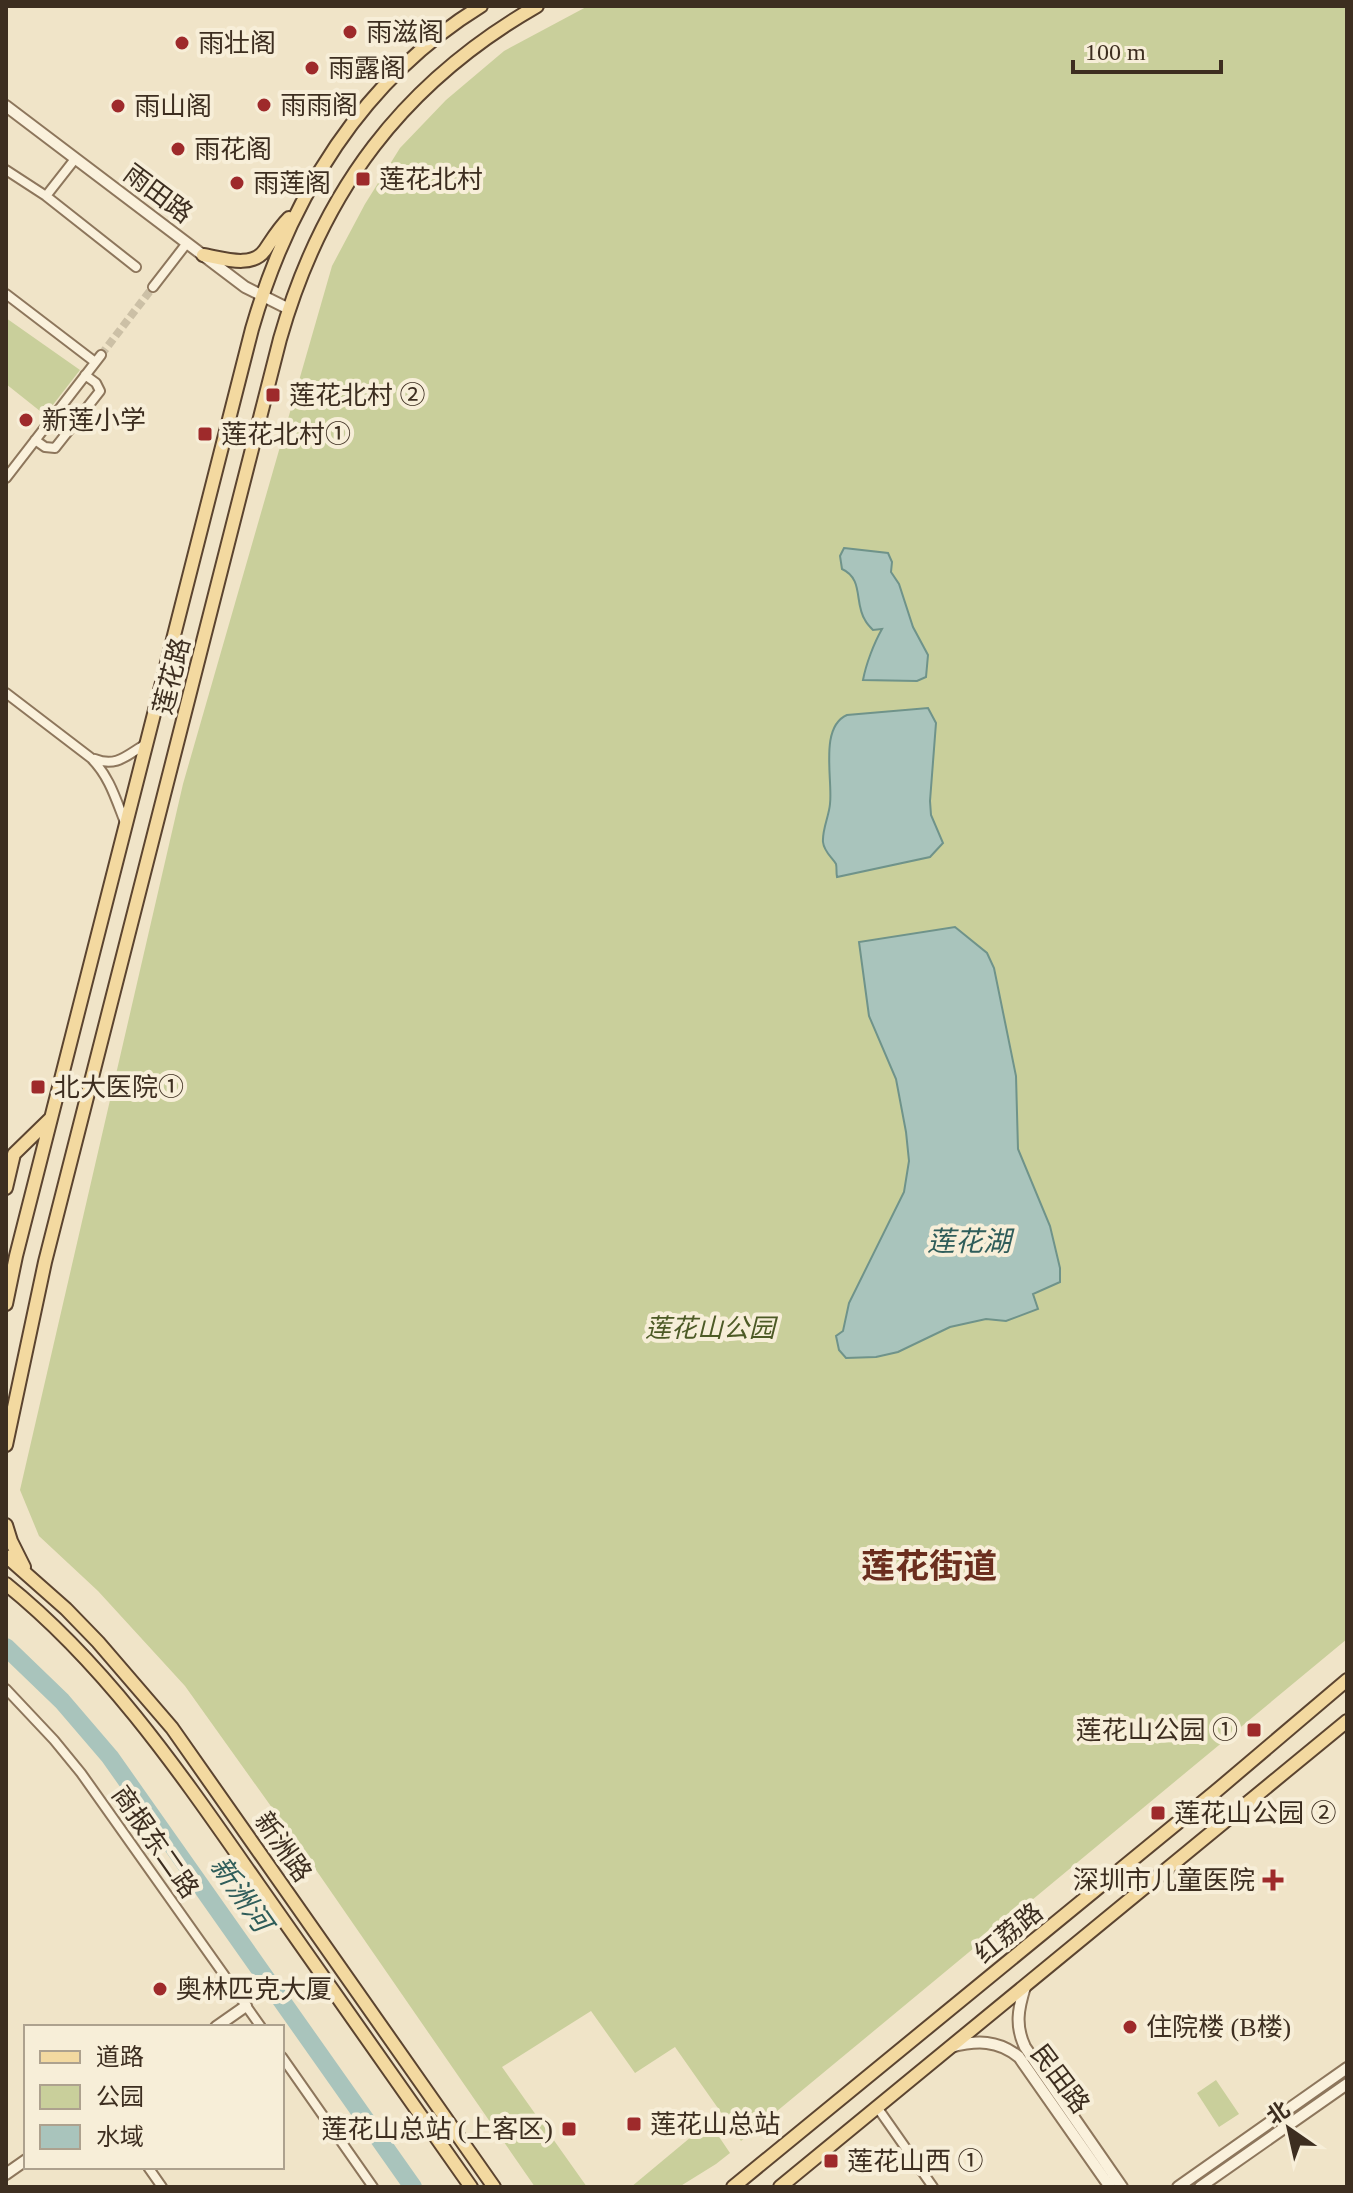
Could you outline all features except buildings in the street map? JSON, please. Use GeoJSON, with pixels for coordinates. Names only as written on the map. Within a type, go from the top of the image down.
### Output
{"type":"FeatureCollection","features":[{"type":"Feature","properties":{"kind":"main road","name":"莲花路"},"geometry":{"type":"LineString","coordinates":[[6,1304],[262,296],[297,210],[333,148],[377,93],[420,51],[481,6]]}},
{"type":"Feature","properties":{"kind":"main road","name":"莲花路"},"geometry":{"type":"LineString","coordinates":[[6,1445],[45,1262],[289,309],[307,258],[331,210],[393,122],[460,57],[537,6]]}},
{"type":"Feature","properties":{"kind":"main road"},"geometry":{"type":"LineString","coordinates":[[203,255],[253,260],[264,252],[271,239],[297,210]]}},
{"type":"Feature","properties":{"kind":"main road"},"geometry":{"type":"LineString","coordinates":[[6,1188],[10,1151],[51,1118]]}},
{"type":"Feature","properties":{"kind":"main road"},"geometry":{"type":"LineString","coordinates":[[6,1525],[30,1576]]}},
{"type":"Feature","properties":{"kind":"main road","name":"新洲路"},"geometry":{"type":"LineString","coordinates":[[6,1556],[98,1642],[172,1728],[494,2187]]}},
{"type":"Feature","properties":{"kind":"main road","name":"新洲路"},"geometry":{"type":"LineString","coordinates":[[9,1587],[82,1655],[156,1740],[471,2187]]}},
{"type":"Feature","properties":{"kind":"main road","name":"红荔路"},"geometry":{"type":"LineString","coordinates":[[733,2187],[1347,1680]]}},
{"type":"Feature","properties":{"kind":"main road","name":"红荔路"},"geometry":{"type":"LineString","coordinates":[[780,2187],[1347,1721]]}},
{"type":"Feature","properties":{"kind":"street","name":"雨田路"},"geometry":{"type":"LineString","coordinates":[[6,106],[245,287],[289,309]]}},
{"type":"Feature","properties":{"kind":"street"},"geometry":{"type":"LineString","coordinates":[[46,196],[75,159]]}},
{"type":"Feature","properties":{"kind":"street"},"geometry":{"type":"LineString","coordinates":[[6,170],[46,196],[136,267]]}},
{"type":"Feature","properties":{"kind":"street"},"geometry":{"type":"LineString","coordinates":[[153,287],[187,243]]}},
{"type":"Feature","properties":{"kind":"street"},"geometry":{"type":"LineString","coordinates":[[6,294],[98,358],[6,478]]}},
{"type":"Feature","properties":{"kind":"street"},"geometry":{"type":"LineString","coordinates":[[35,440],[45,447],[55,448],[100,391],[96,383],[85,375]]}},
{"type":"Feature","properties":{"kind":"street"},"geometry":{"type":"LineString","coordinates":[[6,693],[101,768],[126,825]]}},
{"type":"Feature","properties":{"kind":"street"},"geometry":{"type":"LineString","coordinates":[[91,758],[112,763],[146,744]]}},
{"type":"Feature","properties":{"kind":"street","name":"商报东二路"},"geometry":{"type":"LineString","coordinates":[[6,1689],[81,1773],[260,2025]]}},
{"type":"Feature","properties":{"kind":"street","name":"民田路"},"geometry":{"type":"LineString","coordinates":[[1025,1987],[1017,2024],[1025,2047],[1122,2187]]}},
{"type":"Feature","properties":{"kind":"street"},"geometry":{"type":"LineString","coordinates":[[219,2025],[246,2006]]}},
{"type":"Feature","properties":{"kind":"street","name":"民田路"},"geometry":{"type":"LineString","coordinates":[[949,2048],[984,2042],[1005,2047],[1019,2057],[1110,2187]]}},
{"type":"Feature","properties":{"kind":"street"},"geometry":{"type":"LineString","coordinates":[[284,2060],[373,2187]]}},
{"type":"Feature","properties":{"kind":"street"},"geometry":{"type":"LineString","coordinates":[[1178,2187],[1347,2068]]}},
{"type":"Feature","properties":{"kind":"street"},"geometry":{"type":"LineString","coordinates":[[1200,2187],[1347,2084]]}},
{"type":"Feature","properties":{"kind":"street"},"geometry":{"type":"LineString","coordinates":[[877,2107],[933,2187]]}},
{"type":"Feature","properties":{"kind":"street"},"geometry":{"type":"LineString","coordinates":[[6,2174],[24,2161]]}},
{"type":"Feature","properties":{"kind":"street"},"geometry":{"type":"LineString","coordinates":[[149,2169],[162,2187]]}},
{"type":"Feature","properties":{"kind":"green space","name":"莲花山公园"},"geometry":{"type":"Polygon","coordinates":[[[588,6],[1347,6],[1347,1639],[741,2141],[675,2047],[635,2073],[591,2011],[502,2067],[587,2187],[535,2187],[185,1686],[98,1591],[39,1536],[20,1490],[183,784],[332,266],[400,148],[446,100],[504,51],[588,6]]]}},
{"type":"Feature","properties":{"kind":"green space"},"geometry":{"type":"Polygon","coordinates":[[[6,318],[80,370],[45,415],[6,384],[6,318]]]}},
{"type":"Feature","properties":{"kind":"green space"},"geometry":{"type":"Polygon","coordinates":[[[1216,2080],[1239,2114],[1219,2127],[1197,2093],[1216,2080]]]}},
{"type":"Feature","properties":{"kind":"green space"},"geometry":{"type":"Polygon","coordinates":[[[709,2122],[730,2153],[679,2187],[631,2187],[709,2122]]]}},
{"type":"Feature","properties":{"kind":"water"},"geometry":{"type":"Polygon","coordinates":[[[844,548],[888,553],[892,562],[891,572],[899,584],[913,627],[928,655],[926,677],[917,681],[863,680],[882,629],[873,630],[862,613],[856,585],[849,573],[842,569],[840,556],[844,548]]]}},
{"type":"Feature","properties":{"kind":"water"},"geometry":{"type":"Polygon","coordinates":[[[928,708],[936,723],[931,815],[943,843],[930,857],[837,877],[836,864],[826,852],[823,842],[830,804],[830,742],[838,721],[847,715],[928,708]]]}},
{"type":"Feature","properties":{"kind":"water","name":"莲花湖"},"geometry":{"type":"Polygon","coordinates":[[[955,927],[987,953],[994,968],[1016,1076],[1018,1149],[1050,1226],[1060,1268],[1060,1282],[1033,1294],[1038,1309],[1006,1321],[986,1319],[950,1327],[898,1352],[876,1357],[846,1358],[839,1350],[836,1336],[843,1331],[849,1303],[904,1192],[909,1161],[896,1079],[869,1016],[859,942],[955,927]]]}},
{"type":"Feature","properties":{"kind":"waterway","name":"新洲河"},"geometry":{"type":"LineString","coordinates":[[6,1647],[62,1701],[110,1757],[413,2187]]}},
{"type":"Feature","properties":{"kind":"tunnel"},"geometry":{"type":"LineString","coordinates":[[101,355],[153,287]]}},
{"type":"Feature","properties":{"kind":"place","name":"雨滋阁"},"geometry":{"type":"Point","coordinates":[350,32]}},
{"type":"Feature","properties":{"kind":"place","name":"雨壮阁"},"geometry":{"type":"Point","coordinates":[182,43]}},
{"type":"Feature","properties":{"kind":"place","name":"雨露阁"},"geometry":{"type":"Point","coordinates":[312,68]}},
{"type":"Feature","properties":{"kind":"place","name":"雨雨阁"},"geometry":{"type":"Point","coordinates":[264,105]}},
{"type":"Feature","properties":{"kind":"place","name":"雨山阁"},"geometry":{"type":"Point","coordinates":[118,106]}},
{"type":"Feature","properties":{"kind":"place","name":"雨花阁"},"geometry":{"type":"Point","coordinates":[178,149]}},
{"type":"Feature","properties":{"kind":"place","name":"莲花北村"},"geometry":{"type":"Point","coordinates":[363,179]}},
{"type":"Feature","properties":{"kind":"place","name":"雨莲阁"},"geometry":{"type":"Point","coordinates":[237,183]}},
{"type":"Feature","properties":{"kind":"place","name":"莲花北村 ②"},"geometry":{"type":"Point","coordinates":[273,395]}},
{"type":"Feature","properties":{"kind":"place","name":"新莲小学"},"geometry":{"type":"Point","coordinates":[26,420]}},
{"type":"Feature","properties":{"kind":"place","name":"莲花北村①"},"geometry":{"type":"Point","coordinates":[205,434]}},
{"type":"Feature","properties":{"kind":"place","name":"北大医院①"},"geometry":{"type":"Point","coordinates":[38,1087]}},
{"type":"Feature","properties":{"kind":"place","name":"莲花山公园 ①"},"geometry":{"type":"Point","coordinates":[1254,1730]}},
{"type":"Feature","properties":{"kind":"place","name":"莲花山公园 ②"},"geometry":{"type":"Point","coordinates":[1158,1813]}},
{"type":"Feature","properties":{"kind":"place","name":"深圳市儿童医院"},"geometry":{"type":"Point","coordinates":[1273,1880]}},
{"type":"Feature","properties":{"kind":"place","name":"奥林匹克大厦"},"geometry":{"type":"Point","coordinates":[160,1989]}},
{"type":"Feature","properties":{"kind":"place","name":"住院楼 (B楼)"},"geometry":{"type":"Point","coordinates":[1130,2027]}},
{"type":"Feature","properties":{"kind":"place","name":"莲花山总站"},"geometry":{"type":"Point","coordinates":[634,2124]}},
{"type":"Feature","properties":{"kind":"place","name":"莲花山总站 (上客区)"},"geometry":{"type":"Point","coordinates":[569,2129]}},
{"type":"Feature","properties":{"kind":"place","name":"莲花山西 ①"},"geometry":{"type":"Point","coordinates":[831,2161]}},
{"type":"Feature","properties":{"kind":"district","name":"莲花街道"},"geometry":{"type":"Point","coordinates":[929,1566]}}]}
